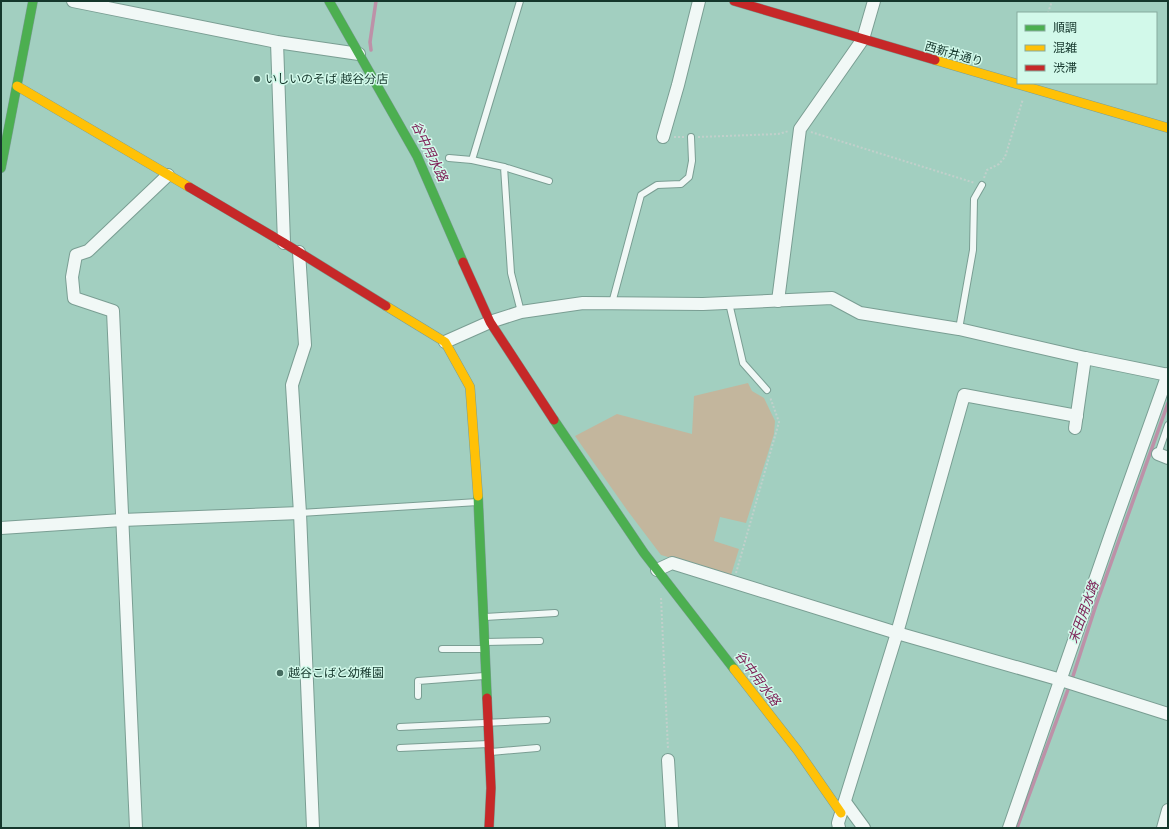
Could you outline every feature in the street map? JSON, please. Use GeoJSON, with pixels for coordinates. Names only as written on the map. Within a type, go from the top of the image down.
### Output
{"type":"FeatureCollection","features":[{"type":"Feature","properties":{"kind":"street"},"geometry":{"type":"LineString","coordinates":[[1,168],[33,1]]}},
{"type":"Feature","properties":{"kind":"street"},"geometry":{"type":"LineString","coordinates":[[73,1],[101,4],[277,42],[359,54]]}},
{"type":"Feature","properties":{"kind":"street"},"geometry":{"type":"LineString","coordinates":[[329,1],[417,156],[490,322],[559,428],[644,553],[798,751],[843,807],[864,828]]}},
{"type":"Feature","properties":{"kind":"street"},"geometry":{"type":"LineString","coordinates":[[663,137],[699,1]]}},
{"type":"Feature","properties":{"kind":"street","name":"西新井通り"},"geometry":{"type":"LineString","coordinates":[[734,1],[1168,128]]}},
{"type":"Feature","properties":{"kind":"street"},"geometry":{"type":"LineString","coordinates":[[778,301],[800,129],[862,39],[874,1]]}},
{"type":"Feature","properties":{"kind":"street"},"geometry":{"type":"LineString","coordinates":[[277,42],[284,243]]}},
{"type":"Feature","properties":{"kind":"street"},"geometry":{"type":"LineString","coordinates":[[17,86],[284,243],[445,342],[470,387],[478,502],[491,788],[489,828]]}},
{"type":"Feature","properties":{"kind":"street"},"geometry":{"type":"LineString","coordinates":[[136,828],[113,310],[74,298],[72,278],[76,255],[88,251],[168,174]]}},
{"type":"Feature","properties":{"kind":"street"},"geometry":{"type":"LineString","coordinates":[[298,252],[305,345],[292,385],[300,513],[314,828]]}},
{"type":"Feature","properties":{"kind":"street"},"geometry":{"type":"LineString","coordinates":[[445,342],[490,322],[521,312],[583,303],[703,304],[832,298],[860,313],[959,329],[1085,358],[1168,375],[1109,538],[1009,828]]}},
{"type":"Feature","properties":{"kind":"street"},"geometry":{"type":"LineString","coordinates":[[1075,428],[1085,358]]}},
{"type":"Feature","properties":{"kind":"street"},"geometry":{"type":"LineString","coordinates":[[840,828],[838,822],[897,632],[964,395],[1077,416]]}},
{"type":"Feature","properties":{"kind":"street"},"geometry":{"type":"LineString","coordinates":[[1,528],[122,520],[300,513]]}},
{"type":"Feature","properties":{"kind":"street"},"geometry":{"type":"LineString","coordinates":[[657,570],[672,563],[897,632],[1061,680],[1168,714]]}},
{"type":"Feature","properties":{"kind":"street"},"geometry":{"type":"LineString","coordinates":[[668,760],[672,828]]}},
{"type":"Feature","properties":{"kind":"street"},"geometry":{"type":"LineString","coordinates":[[1163,828],[1168,810]]}},
{"type":"Feature","properties":{"kind":"lane"},"geometry":{"type":"LineString","coordinates":[[472,160],[520,1]]}},
{"type":"Feature","properties":{"kind":"lane"},"geometry":{"type":"LineString","coordinates":[[612,303],[640,195],[657,185],[681,184],[689,177],[692,161],[691,137]]}},
{"type":"Feature","properties":{"kind":"lane"},"geometry":{"type":"LineString","coordinates":[[449,158],[472,160],[504,167],[549,181]]}},
{"type":"Feature","properties":{"kind":"lane"},"geometry":{"type":"LineString","coordinates":[[504,167],[511,273],[521,312]]}},
{"type":"Feature","properties":{"kind":"lane"},"geometry":{"type":"LineString","coordinates":[[959,329],[973,250],[974,199],[982,185]]}},
{"type":"Feature","properties":{"kind":"lane"},"geometry":{"type":"LineString","coordinates":[[729,303],[743,363],[767,390]]}},
{"type":"Feature","properties":{"kind":"lane"},"geometry":{"type":"LineString","coordinates":[[1163,456],[1168,425]]}},
{"type":"Feature","properties":{"kind":"lane"},"geometry":{"type":"LineString","coordinates":[[300,513],[478,502]]}},
{"type":"Feature","properties":{"kind":"lane"},"geometry":{"type":"LineString","coordinates":[[483,617],[555,612]]}},
{"type":"Feature","properties":{"kind":"lane"},"geometry":{"type":"LineString","coordinates":[[442,649],[540,640]]}},
{"type":"Feature","properties":{"kind":"lane"},"geometry":{"type":"LineString","coordinates":[[418,696],[418,681],[486,676]]}},
{"type":"Feature","properties":{"kind":"lane"},"geometry":{"type":"LineString","coordinates":[[400,727],[547,720]]}},
{"type":"Feature","properties":{"kind":"lane"},"geometry":{"type":"LineString","coordinates":[[400,748],[537,748]]}},
{"type":"Feature","properties":{"kind":"path"},"geometry":{"type":"LineString","coordinates":[[1048,12],[1052,1]]}},
{"type":"Feature","properties":{"kind":"path"},"geometry":{"type":"LineString","coordinates":[[663,137],[778,134],[800,129],[982,185],[987,170],[999,164],[1006,157],[1026,87]]}},
{"type":"Feature","properties":{"kind":"path"},"geometry":{"type":"LineString","coordinates":[[734,582],[779,422],[767,390]]}},
{"type":"Feature","properties":{"kind":"path"},"geometry":{"type":"LineString","coordinates":[[660,591],[668,760]]}},
{"type":"Feature","properties":{"kind":"shaded area"},"geometry":{"type":"Polygon","coordinates":[[[748,383],[752,391],[764,398],[775,421],[774,434],[746,523],[720,517],[714,541],[739,549],[731,575],[661,555],[575,436],[617,414],[692,434],[694,396],[748,383]]]}},
{"type":"Feature","properties":{"kind":"waterway"},"geometry":{"type":"LineString","coordinates":[[371,50],[370,42],[376,1]]}},
{"type":"Feature","properties":{"kind":"waterway","name":"末田用水路"},"geometry":{"type":"LineString","coordinates":[[1017,828],[1073,676],[1096,605],[1168,403]]}},
{"type":"Feature","properties":{"kind":"traffic: fast"},"geometry":{"type":"LineString","coordinates":[[1,168],[33,1]]}},
{"type":"Feature","properties":{"kind":"traffic: fast"},"geometry":{"type":"LineString","coordinates":[[329,1],[417,156],[463,262]]}},
{"type":"Feature","properties":{"kind":"traffic: fast"},"geometry":{"type":"LineString","coordinates":[[554,420],[644,553],[734,669]]}},
{"type":"Feature","properties":{"kind":"traffic: fast"},"geometry":{"type":"LineString","coordinates":[[478,496],[487,698]]}},
{"type":"Feature","properties":{"kind":"traffic: slow"},"geometry":{"type":"LineString","coordinates":[[935,60],[1017,84]]}},
{"type":"Feature","properties":{"kind":"traffic: slow"},"geometry":{"type":"LineString","coordinates":[[1017,84],[1168,128]]}},
{"type":"Feature","properties":{"kind":"traffic: slow"},"geometry":{"type":"LineString","coordinates":[[17,86],[189,187]]}},
{"type":"Feature","properties":{"kind":"traffic: slow"},"geometry":{"type":"LineString","coordinates":[[386,306],[445,342],[470,387],[478,496]]}},
{"type":"Feature","properties":{"kind":"traffic: slow"},"geometry":{"type":"LineString","coordinates":[[734,669],[798,751],[841,813]]}},
{"type":"Feature","properties":{"kind":"traffic: jam"},"geometry":{"type":"LineString","coordinates":[[734,1],[935,60]]}},
{"type":"Feature","properties":{"kind":"traffic: jam"},"geometry":{"type":"LineString","coordinates":[[189,187],[386,306]]}},
{"type":"Feature","properties":{"kind":"traffic: jam"},"geometry":{"type":"LineString","coordinates":[[463,262],[490,322],[554,420]]}},
{"type":"Feature","properties":{"kind":"traffic: jam"},"geometry":{"type":"LineString","coordinates":[[487,698],[491,788],[489,828]]}},
{"type":"Feature","properties":{"kind":"place","name":"いしいのそば 越谷分店"},"geometry":{"type":"Point","coordinates":[257,79]}},
{"type":"Feature","properties":{"kind":"place","name":"越谷こばと幼稚園"},"geometry":{"type":"Point","coordinates":[280,673]}},
{"type":"Feature","properties":{"kind":"water label","name":"谷中用水路"},"geometry":{"type":"Point","coordinates":[430,151]}},
{"type":"Feature","properties":{"kind":"water label","name":"谷中用水路"},"geometry":{"type":"Point","coordinates":[758,678]}}]}
